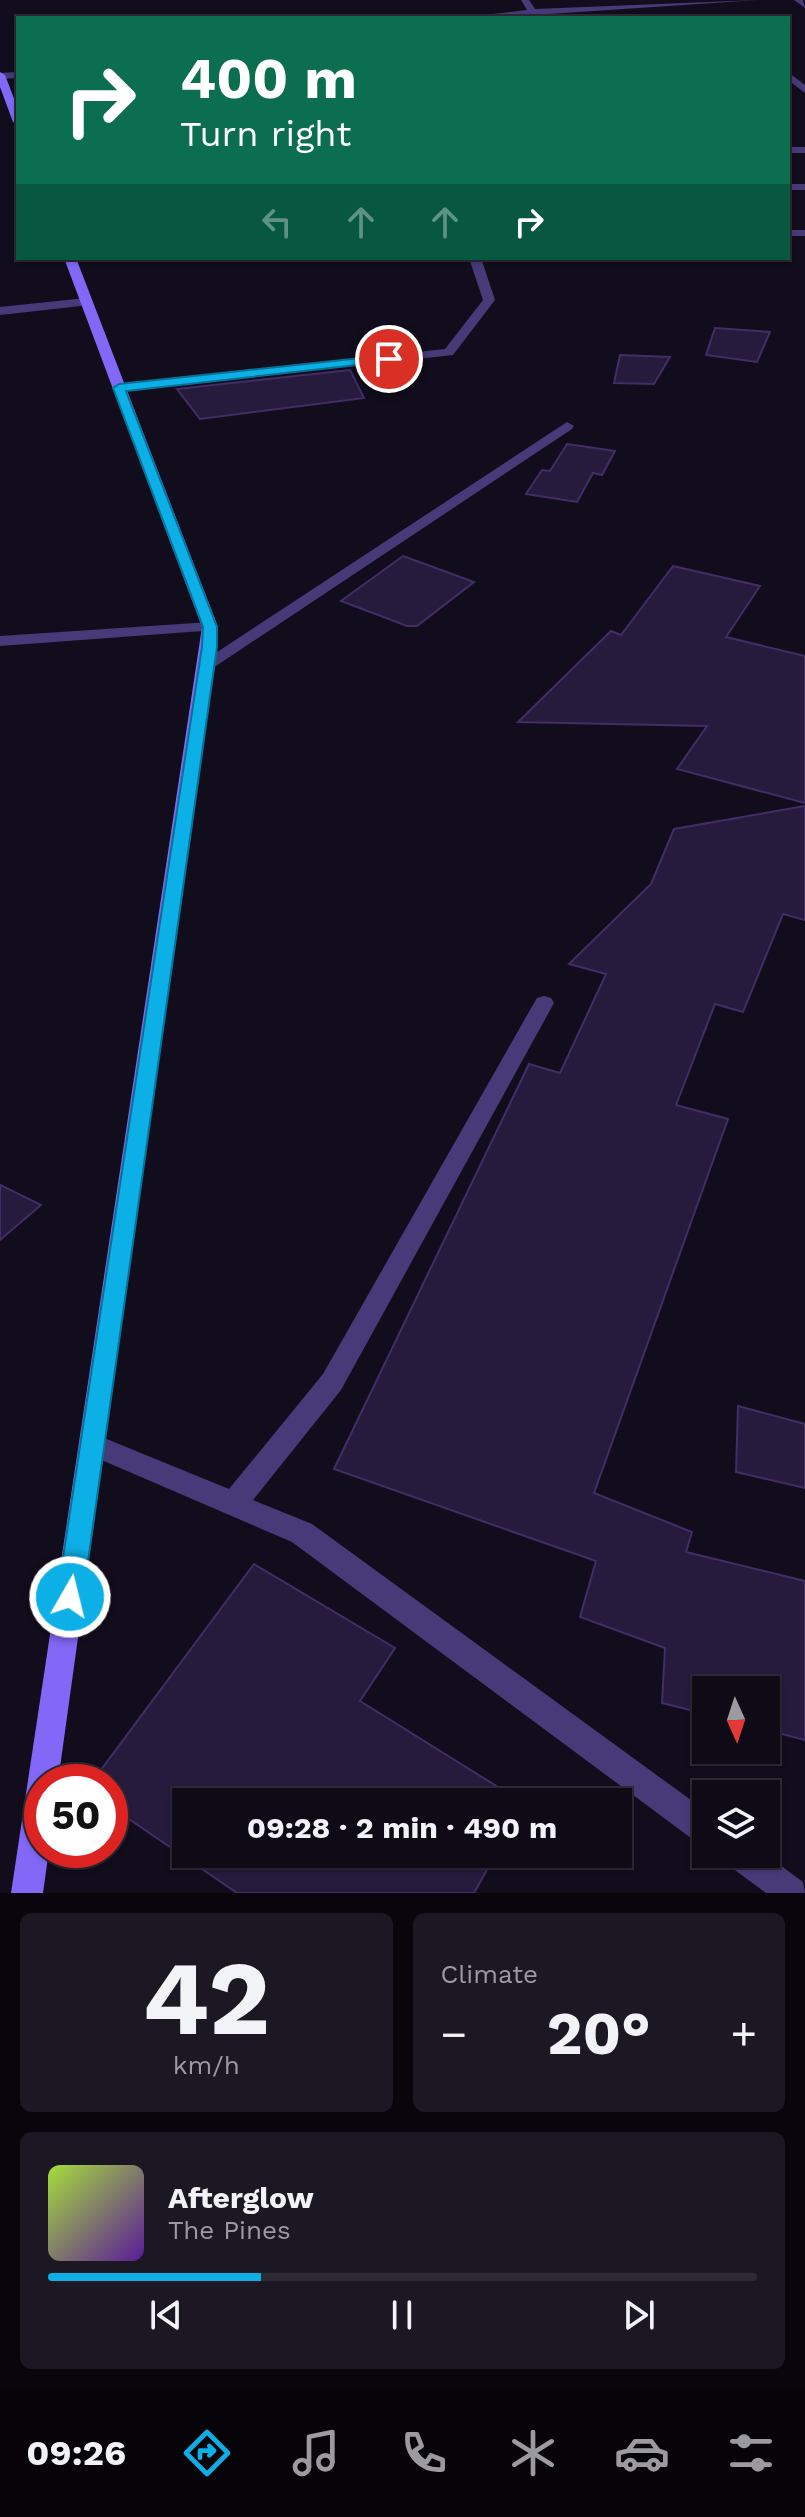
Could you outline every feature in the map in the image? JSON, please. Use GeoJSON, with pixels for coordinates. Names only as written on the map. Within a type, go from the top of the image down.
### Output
{"type":"FeatureCollection","features":[{"type":"Feature","properties":{"kind":"main road"},"geometry":{"type":"LineString","coordinates":[[0,75],[16,117]]}},
{"type":"Feature","properties":{"kind":"main road"},"geometry":{"type":"LineString","coordinates":[[46,1764],[210,627],[71,260]]}},
{"type":"Feature","properties":{"kind":"main road"},"geometry":{"type":"LineString","coordinates":[[27,1893],[31,1868]]}},
{"type":"Feature","properties":{"kind":"street"},"geometry":{"type":"LineString","coordinates":[[525,0],[533,12],[545,16]]}},
{"type":"Feature","properties":{"kind":"street"},"geometry":{"type":"LineString","coordinates":[[489,15],[754,0]]}},
{"type":"Feature","properties":{"kind":"street"},"geometry":{"type":"LineString","coordinates":[[798,0],[805,5]]}},
{"type":"Feature","properties":{"kind":"street"},"geometry":{"type":"LineString","coordinates":[[705,1],[716,10]]}},
{"type":"Feature","properties":{"kind":"street"},"geometry":{"type":"LineString","coordinates":[[790,77],[805,90]]}},
{"type":"Feature","properties":{"kind":"street"},"geometry":{"type":"LineString","coordinates":[[119,388],[449,352],[489,300],[476,260]]}},
{"type":"Feature","properties":{"kind":"street"},"geometry":{"type":"LineString","coordinates":[[0,311],[86,302]]}},
{"type":"Feature","properties":{"kind":"street"},"geometry":{"type":"LineString","coordinates":[[207,664],[567,426]]}},
{"type":"Feature","properties":{"kind":"street"},"geometry":{"type":"LineString","coordinates":[[0,641],[210,627]]}},
{"type":"Feature","properties":{"kind":"street"},"geometry":{"type":"LineString","coordinates":[[233,1504],[332,1382],[544,1003]]}},
{"type":"Feature","properties":{"kind":"street"},"geometry":{"type":"LineString","coordinates":[[92,1444],[302,1533],[692,1820]]}},
{"type":"Feature","properties":{"kind":"street"},"geometry":{"type":"LineString","coordinates":[[758,1868],[792,1893]]}},
{"type":"Feature","properties":{"kind":"building"},"geometry":{"type":"Polygon","coordinates":[[[715,328],[770,332],[757,362],[706,355],[715,328]]]}},
{"type":"Feature","properties":{"kind":"building"},"geometry":{"type":"Polygon","coordinates":[[[620,355],[670,357],[654,384],[614,383],[620,355]]]}},
{"type":"Feature","properties":{"kind":"building"},"geometry":{"type":"Polygon","coordinates":[[[350,370],[364,398],[200,419],[177,389],[350,370]]]}},
{"type":"Feature","properties":{"kind":"building"},"geometry":{"type":"Polygon","coordinates":[[[567,444],[615,451],[602,475],[593,473],[577,502],[526,494],[542,470],[550,471],[567,444]]]}},
{"type":"Feature","properties":{"kind":"building"},"geometry":{"type":"Polygon","coordinates":[[[403,556],[474,582],[417,626],[407,626],[341,601],[403,556]]]}},
{"type":"Feature","properties":{"kind":"building"},"geometry":{"type":"Polygon","coordinates":[[[673,566],[760,586],[726,637],[805,656],[805,803],[677,769],[707,726],[518,722],[611,631],[621,635],[673,566]]]}},
{"type":"Feature","properties":{"kind":"building"},"geometry":{"type":"Polygon","coordinates":[[[805,806],[805,920],[783,914],[743,1012],[715,1004],[676,1105],[728,1119],[594,1493],[692,1532],[686,1552],[805,1581],[805,1740],[780,1734],[780,1676],[692,1676],[692,1710],[662,1703],[665,1648],[580,1617],[596,1561],[334,1469],[529,1064],[560,1073],[606,974],[569,964],[651,884],[674,829],[805,806]]]}},
{"type":"Feature","properties":{"kind":"building"},"geometry":{"type":"Polygon","coordinates":[[[0,1185],[41,1205],[0,1240],[0,1185]]]}},
{"type":"Feature","properties":{"kind":"building"},"geometry":{"type":"Polygon","coordinates":[[[738,1406],[805,1424],[805,1488],[736,1472],[738,1406]]]}},
{"type":"Feature","properties":{"kind":"building"},"geometry":{"type":"Polygon","coordinates":[[[254,1564],[395,1648],[360,1701],[500,1788],[172,1788],[172,1848],[128,1818],[128,1764],[105,1764],[254,1564]]]}},
{"type":"Feature","properties":{"kind":"building"},"geometry":{"type":"Polygon","coordinates":[[[201,1868],[488,1868],[474,1893],[237,1893],[201,1868]]]}},
{"type":"Feature","properties":{"kind":"route"},"geometry":{"type":"LineString","coordinates":[[70,1597],[210,627],[119,388],[389,359]]}}]}
